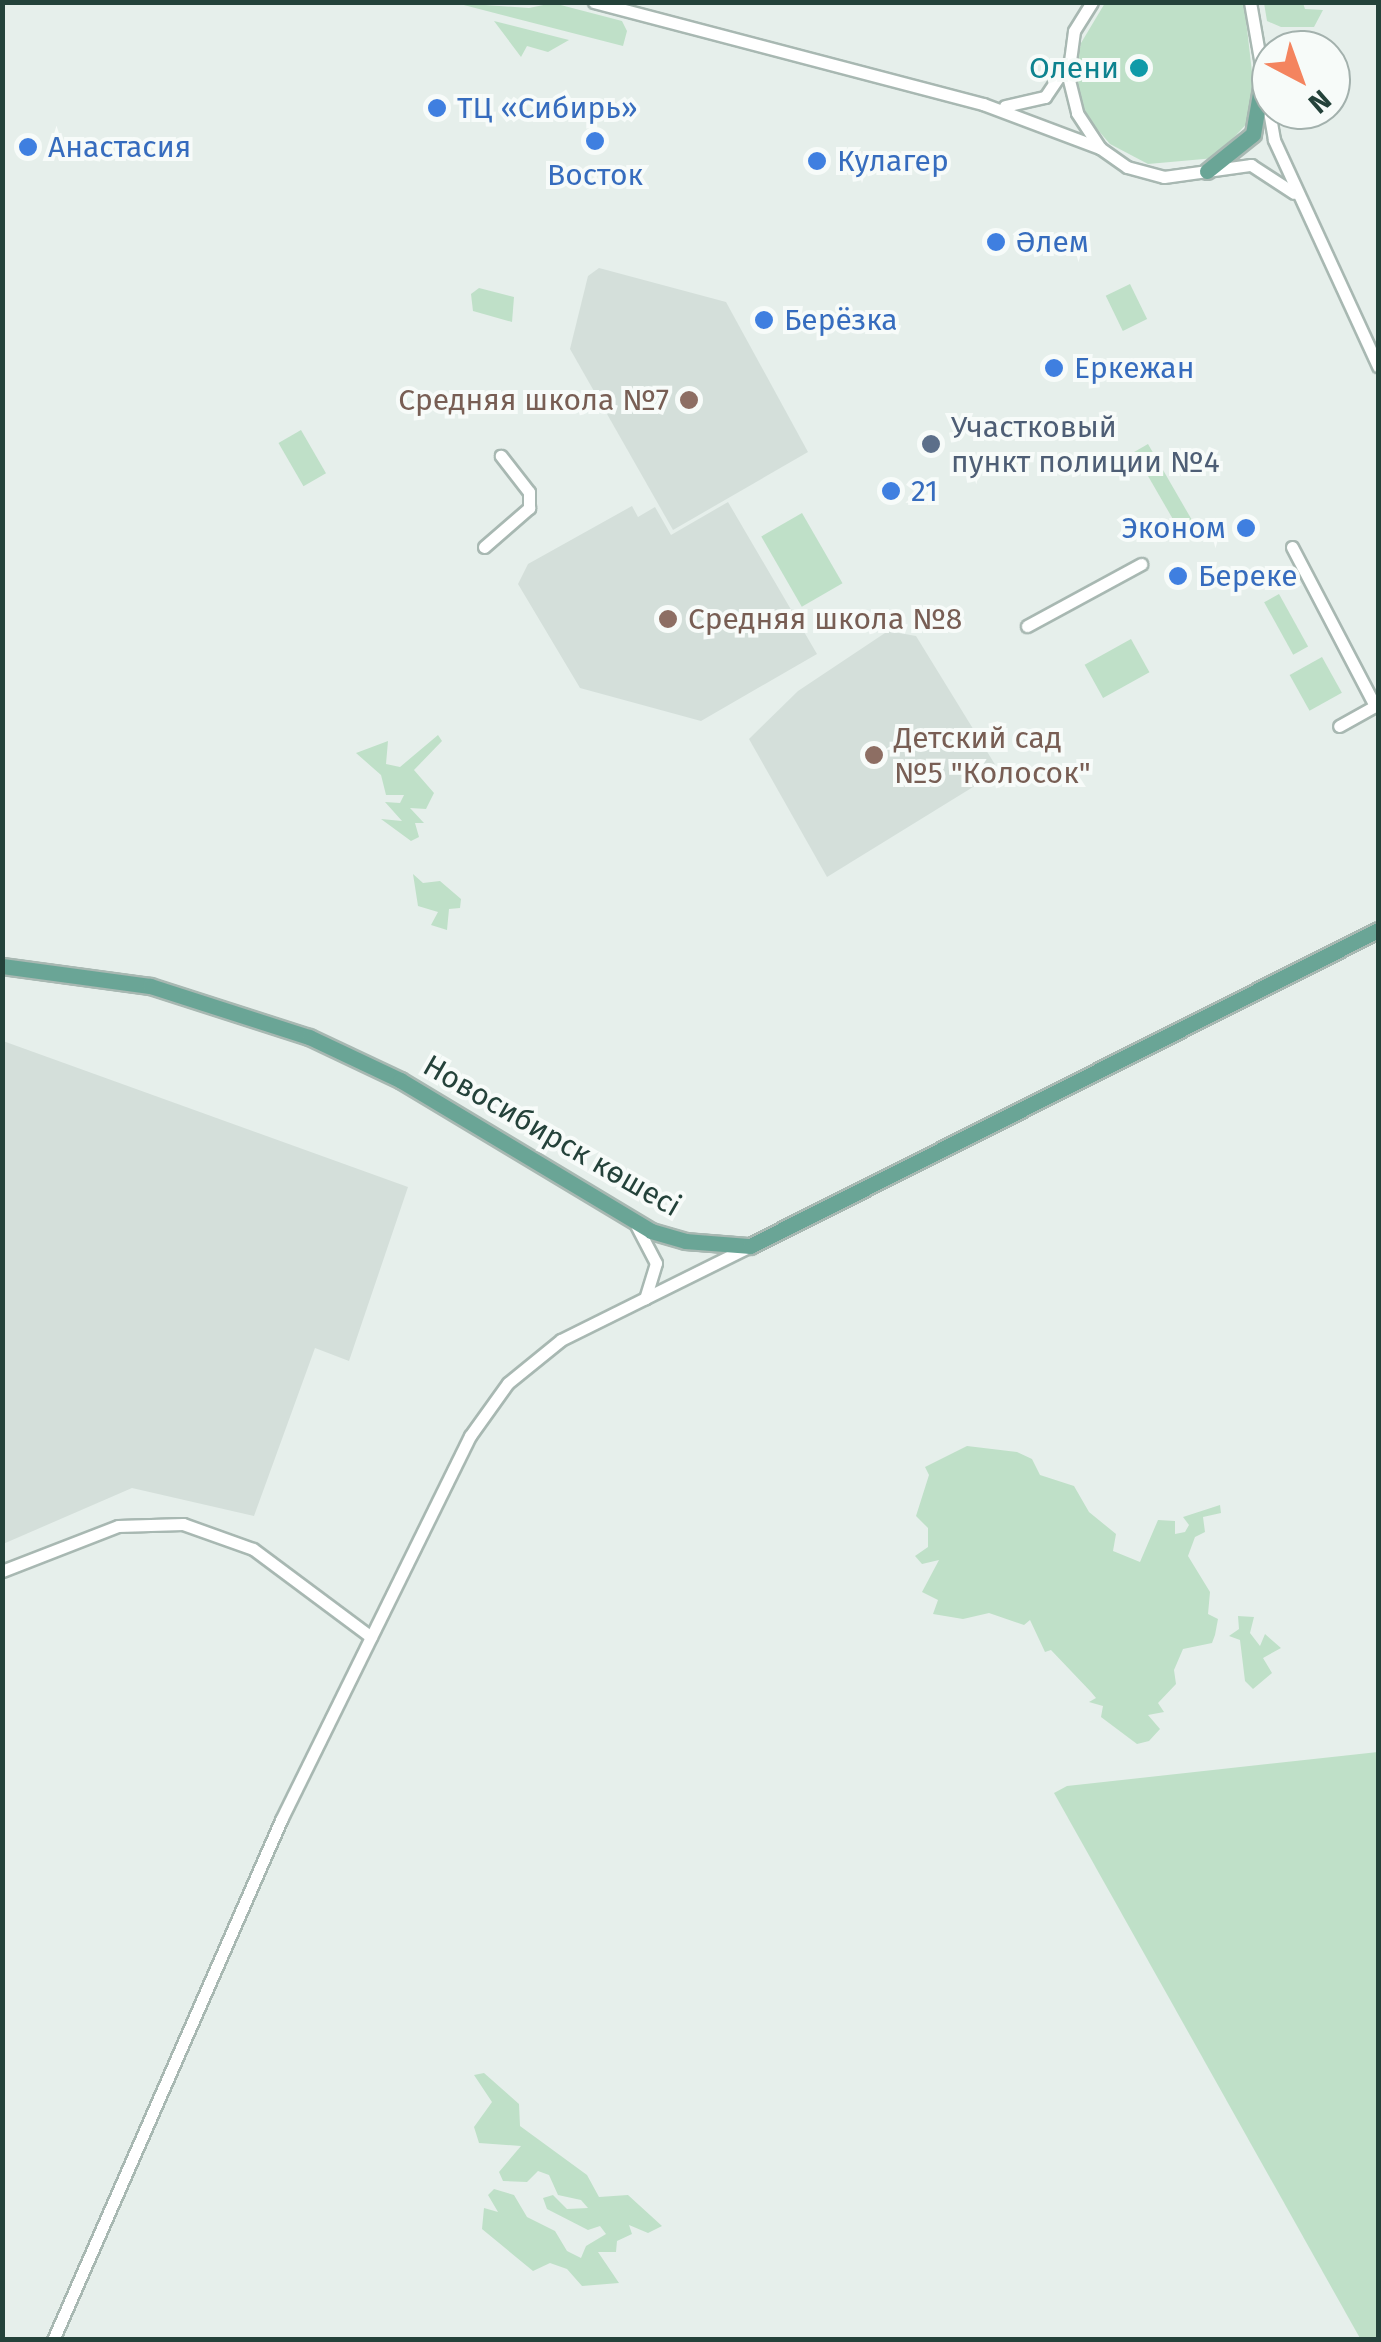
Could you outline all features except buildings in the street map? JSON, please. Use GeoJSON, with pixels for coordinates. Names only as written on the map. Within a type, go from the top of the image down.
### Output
{"type":"FeatureCollection","features":[{"type":"Feature","properties":{"kind":"main road"},"geometry":{"type":"LineString","coordinates":[[1207,171],[1254,130]]}},
{"type":"Feature","properties":{"kind":"main road"},"geometry":{"type":"LineString","coordinates":[[750,1246],[1378,930]]}},
{"type":"Feature","properties":{"kind":"main road","name":"Новосибирск көшесі"},"geometry":{"type":"LineString","coordinates":[[2,966],[150,986],[309,1037],[400,1080],[635,1223],[686,1241],[750,1246]]}},
{"type":"Feature","properties":{"kind":"street"},"geometry":{"type":"LineString","coordinates":[[594,2],[992,107],[1100,148],[1150,175],[1251,165],[1298,196]]}},
{"type":"Feature","properties":{"kind":"street"},"geometry":{"type":"LineString","coordinates":[[656,18],[660,2]]}},
{"type":"Feature","properties":{"kind":"street"},"geometry":{"type":"LineString","coordinates":[[992,107],[1022,106],[1045,97],[1068,60],[1078,22],[1078,2]]}},
{"type":"Feature","properties":{"kind":"street"},"geometry":{"type":"LineString","coordinates":[[1078,22],[1092,2]]}},
{"type":"Feature","properties":{"kind":"street"},"geometry":{"type":"LineString","coordinates":[[1250,2],[1257,30]]}},
{"type":"Feature","properties":{"kind":"street"},"geometry":{"type":"LineString","coordinates":[[1258,2],[1258,30]]}},
{"type":"Feature","properties":{"kind":"street"},"geometry":{"type":"LineString","coordinates":[[1068,60],[1072,103],[1100,148]]}},
{"type":"Feature","properties":{"kind":"street"},"geometry":{"type":"LineString","coordinates":[[1272,130],[1298,196],[1378,366]]}},
{"type":"Feature","properties":{"kind":"street"},"geometry":{"type":"LineString","coordinates":[[484,547],[529,508],[529,492],[501,456]]}},
{"type":"Feature","properties":{"kind":"street"},"geometry":{"type":"LineString","coordinates":[[1292,547],[1376,706],[1339,726]]}},
{"type":"Feature","properties":{"kind":"street"},"geometry":{"type":"LineString","coordinates":[[1027,626],[1141,564]]}},
{"type":"Feature","properties":{"kind":"street"},"geometry":{"type":"LineString","coordinates":[[635,1223],[656,1263],[645,1298]]}},
{"type":"Feature","properties":{"kind":"street"},"geometry":{"type":"LineString","coordinates":[[53,2340],[268,1850],[459,1456],[496,1398],[561,1340],[750,1246]]}},
{"type":"Feature","properties":{"kind":"street"},"geometry":{"type":"LineString","coordinates":[[2,1571],[118,1526],[183,1524],[253,1549],[371,1637]]}},
{"type":"Feature","properties":{"kind":"shaded area","name":"Средняя школа №7"},"geometry":{"type":"Polygon","coordinates":[[[599,268],[726,302],[808,452],[673,530],[570,349],[588,276],[599,268]]]}},
{"type":"Feature","properties":{"kind":"shaded area","name":"Средняя школа №8"},"geometry":{"type":"Polygon","coordinates":[[[728,502],[817,654],[701,721],[580,688],[518,584],[528,564],[632,506],[638,517],[655,507],[671,535],[728,502]]]}},
{"type":"Feature","properties":{"kind":"shaded area","name":"Детский сад №5 \"Колосок\""},"geometry":{"type":"Polygon","coordinates":[[[888,631],[916,636],[999,771],[827,877],[749,739],[798,691],[888,631]]]}},
{"type":"Feature","properties":{"kind":"shaded area"},"geometry":{"type":"Polygon","coordinates":[[[3,1041],[408,1187],[349,1361],[315,1348],[254,1516],[132,1488],[3,1544],[3,1041]]]}},
{"type":"Feature","properties":{"kind":"green space"},"geometry":{"type":"Polygon","coordinates":[[[456,3],[529,8],[553,3],[622,21],[627,31],[623,46],[456,3]]]}},
{"type":"Feature","properties":{"kind":"green space"},"geometry":{"type":"Polygon","coordinates":[[[1105,3],[1244,3],[1251,63],[1251,119],[1215,158],[1148,164],[1110,144],[1091,122],[1078,96],[1076,66],[1081,43],[1105,3]]]}},
{"type":"Feature","properties":{"kind":"green space"},"geometry":{"type":"Polygon","coordinates":[[[1264,3],[1303,3],[1305,9],[1323,10],[1314,27],[1281,27],[1267,21],[1264,3]]]}},
{"type":"Feature","properties":{"kind":"green space"},"geometry":{"type":"Polygon","coordinates":[[[494,21],[569,40],[548,52],[527,46],[521,57],[494,21]]]}},
{"type":"Feature","properties":{"kind":"green space"},"geometry":{"type":"Polygon","coordinates":[[[1130,284],[1147,319],[1123,331],[1106,296],[1130,284]]]}},
{"type":"Feature","properties":{"kind":"green space"},"geometry":{"type":"Polygon","coordinates":[[[479,288],[514,297],[512,322],[473,311],[471,294],[479,288]]]}},
{"type":"Feature","properties":{"kind":"green space"},"geometry":{"type":"Polygon","coordinates":[[[301,430],[326,473],[303,486],[278,443],[301,430]]]}},
{"type":"Feature","properties":{"kind":"green space"},"geometry":{"type":"Polygon","coordinates":[[[1148,444],[1192,519],[1178,527],[1134,452],[1148,444]]]}},
{"type":"Feature","properties":{"kind":"green space"},"geometry":{"type":"Polygon","coordinates":[[[802,513],[842,583],[802,607],[761,536],[802,513]]]}},
{"type":"Feature","properties":{"kind":"green space"},"geometry":{"type":"Polygon","coordinates":[[[1279,594],[1308,646],[1293,655],[1264,602],[1279,594]]]}},
{"type":"Feature","properties":{"kind":"green space"},"geometry":{"type":"Polygon","coordinates":[[[1131,639],[1149,672],[1103,698],[1085,665],[1131,639]]]}},
{"type":"Feature","properties":{"kind":"green space"},"geometry":{"type":"Polygon","coordinates":[[[1322,657],[1342,693],[1310,711],[1290,675],[1322,657]]]}},
{"type":"Feature","properties":{"kind":"green space"},"geometry":{"type":"Polygon","coordinates":[[[438,735],[442,741],[414,770],[434,793],[426,809],[410,808],[424,823],[415,823],[419,837],[411,841],[381,819],[402,821],[385,802],[400,803],[404,795],[386,795],[381,775],[356,753],[388,741],[386,764],[400,767],[438,735]]]}},
{"type":"Feature","properties":{"kind":"green space"},"geometry":{"type":"Polygon","coordinates":[[[413,874],[423,883],[440,881],[461,899],[460,908],[449,909],[447,930],[431,925],[438,912],[418,906],[413,874]]]}},
{"type":"Feature","properties":{"kind":"green space"},"geometry":{"type":"Polygon","coordinates":[[[967,1446],[1017,1452],[1032,1459],[1040,1475],[1074,1486],[1089,1512],[1116,1534],[1113,1551],[1140,1562],[1158,1520],[1175,1521],[1175,1534],[1185,1532],[1189,1525],[1183,1517],[1220,1505],[1221,1513],[1203,1517],[1205,1532],[1195,1537],[1188,1556],[1210,1592],[1208,1614],[1218,1619],[1215,1635],[1212,1643],[1183,1649],[1174,1670],[1176,1684],[1158,1703],[1164,1712],[1148,1715],[1160,1729],[1149,1741],[1137,1744],[1101,1717],[1103,1706],[1089,1702],[1096,1698],[1091,1692],[1051,1650],[1045,1652],[1030,1620],[1024,1625],[989,1613],[963,1619],[933,1614],[938,1600],[922,1592],[939,1560],[922,1564],[915,1556],[928,1547],[928,1528],[916,1516],[929,1475],[925,1467],[967,1446]]]}},
{"type":"Feature","properties":{"kind":"green space"},"geometry":{"type":"Polygon","coordinates":[[[1238,1616],[1254,1617],[1250,1633],[1260,1646],[1265,1634],[1281,1648],[1263,1658],[1272,1673],[1253,1689],[1245,1681],[1240,1640],[1229,1636],[1239,1629],[1238,1616]]]}},
{"type":"Feature","properties":{"kind":"green space"},"geometry":{"type":"Polygon","coordinates":[[[1378,1752],[1378,2339],[1361,2340],[1054,1793],[1067,1786],[1378,1752]]]}},
{"type":"Feature","properties":{"kind":"green space"},"geometry":{"type":"Polygon","coordinates":[[[484,2073],[519,2104],[520,2126],[587,2175],[599,2197],[628,2195],[662,2226],[648,2233],[629,2225],[632,2234],[617,2241],[616,2252],[598,2252],[619,2283],[582,2286],[567,2269],[550,2263],[533,2271],[482,2229],[484,2208],[498,2212],[488,2195],[494,2189],[514,2195],[527,2217],[555,2231],[567,2251],[581,2258],[586,2246],[606,2234],[600,2226],[588,2230],[547,2209],[543,2198],[553,2195],[567,2209],[588,2208],[581,2200],[558,2195],[549,2175],[538,2171],[527,2182],[503,2181],[499,2172],[521,2146],[479,2143],[474,2127],[492,2102],[474,2075],[484,2073]]]}},
{"type":"Feature","properties":{"kind":"place","name":"Олени"},"geometry":{"type":"Point","coordinates":[1139,68]}},
{"type":"Feature","properties":{"kind":"place","name":"ТЦ «Сибирь»"},"geometry":{"type":"Point","coordinates":[437,108]}},
{"type":"Feature","properties":{"kind":"place","name":"Восток"},"geometry":{"type":"Point","coordinates":[595,141]}},
{"type":"Feature","properties":{"kind":"place","name":"Анастасия"},"geometry":{"type":"Point","coordinates":[28,147]}},
{"type":"Feature","properties":{"kind":"place","name":"Кулагер"},"geometry":{"type":"Point","coordinates":[817,161]}},
{"type":"Feature","properties":{"kind":"place","name":"Әлем"},"geometry":{"type":"Point","coordinates":[996,242]}},
{"type":"Feature","properties":{"kind":"place","name":"Берёзка"},"geometry":{"type":"Point","coordinates":[764,320]}},
{"type":"Feature","properties":{"kind":"place","name":"Еркежан"},"geometry":{"type":"Point","coordinates":[1054,368]}},
{"type":"Feature","properties":{"kind":"place","name":"Средняя школа №7"},"geometry":{"type":"Point","coordinates":[689,400]}},
{"type":"Feature","properties":{"kind":"place","name":"Участковый пункт полиции №4"},"geometry":{"type":"Point","coordinates":[931,444]}},
{"type":"Feature","properties":{"kind":"place","name":"21"},"geometry":{"type":"Point","coordinates":[891,491]}},
{"type":"Feature","properties":{"kind":"place","name":"Эконом"},"geometry":{"type":"Point","coordinates":[1246,528]}},
{"type":"Feature","properties":{"kind":"place","name":"Береке"},"geometry":{"type":"Point","coordinates":[1178,576]}},
{"type":"Feature","properties":{"kind":"place","name":"Средняя школа №8"},"geometry":{"type":"Point","coordinates":[668,619]}},
{"type":"Feature","properties":{"kind":"place","name":"Детский сад №5 \"Колосок\""},"geometry":{"type":"Point","coordinates":[874,755]}}]}
